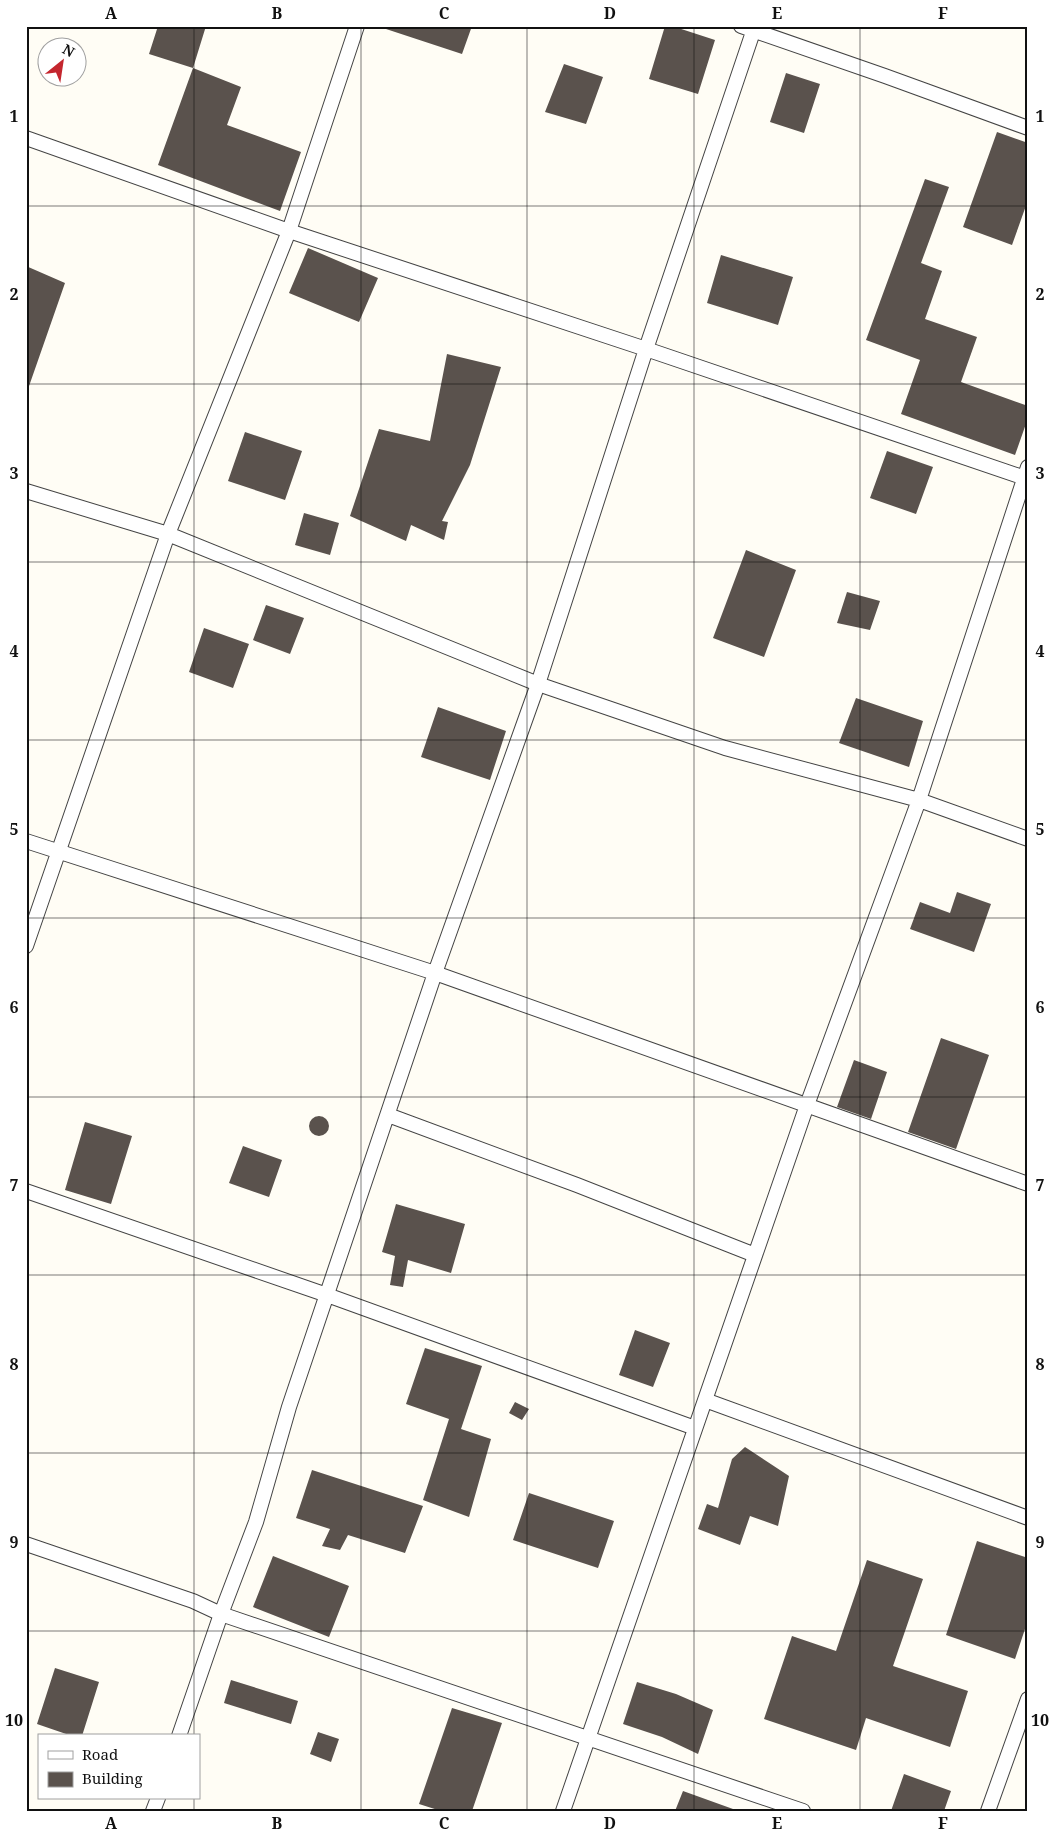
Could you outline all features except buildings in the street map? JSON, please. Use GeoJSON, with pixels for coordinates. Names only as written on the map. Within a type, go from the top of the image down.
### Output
{"type":"FeatureCollection","features":[{"type":"Feature","properties":{"kind":"street"},"geometry":{"type":"LineString","coordinates":[[26,946],[168,534],[289,231],[357,26]]}},
{"type":"Feature","properties":{"kind":"street"},"geometry":{"type":"LineString","coordinates":[[180,1734],[221,1614],[256,1522],[289,1407],[435,973],[538,684],[750,28],[1028,128]]}},
{"type":"Feature","properties":{"kind":"street"},"geometry":{"type":"LineString","coordinates":[[26,138],[289,231],[1026,474],[919,800],[806,1105],[563,1811]]}},
{"type":"Feature","properties":{"kind":"street"},"geometry":{"type":"LineString","coordinates":[[26,491],[168,534],[538,684],[725,748],[919,800],[1028,839]]}},
{"type":"Feature","properties":{"kind":"street"},"geometry":{"type":"LineString","coordinates":[[26,841],[435,973],[1028,1184]]}},
{"type":"Feature","properties":{"kind":"street"},"geometry":{"type":"LineString","coordinates":[[388,1115],[577,1185],[755,1255]]}},
{"type":"Feature","properties":{"kind":"street"},"geometry":{"type":"LineString","coordinates":[[26,1191],[327,1295],[695,1428]]}},
{"type":"Feature","properties":{"kind":"street"},"geometry":{"type":"LineString","coordinates":[[705,1400],[1028,1518]]}},
{"type":"Feature","properties":{"kind":"street"},"geometry":{"type":"LineString","coordinates":[[26,1544],[193,1601],[221,1614],[804,1811]]}},
{"type":"Feature","properties":{"kind":"street"},"geometry":{"type":"LineString","coordinates":[[988,1811],[1028,1699]]}}]}
